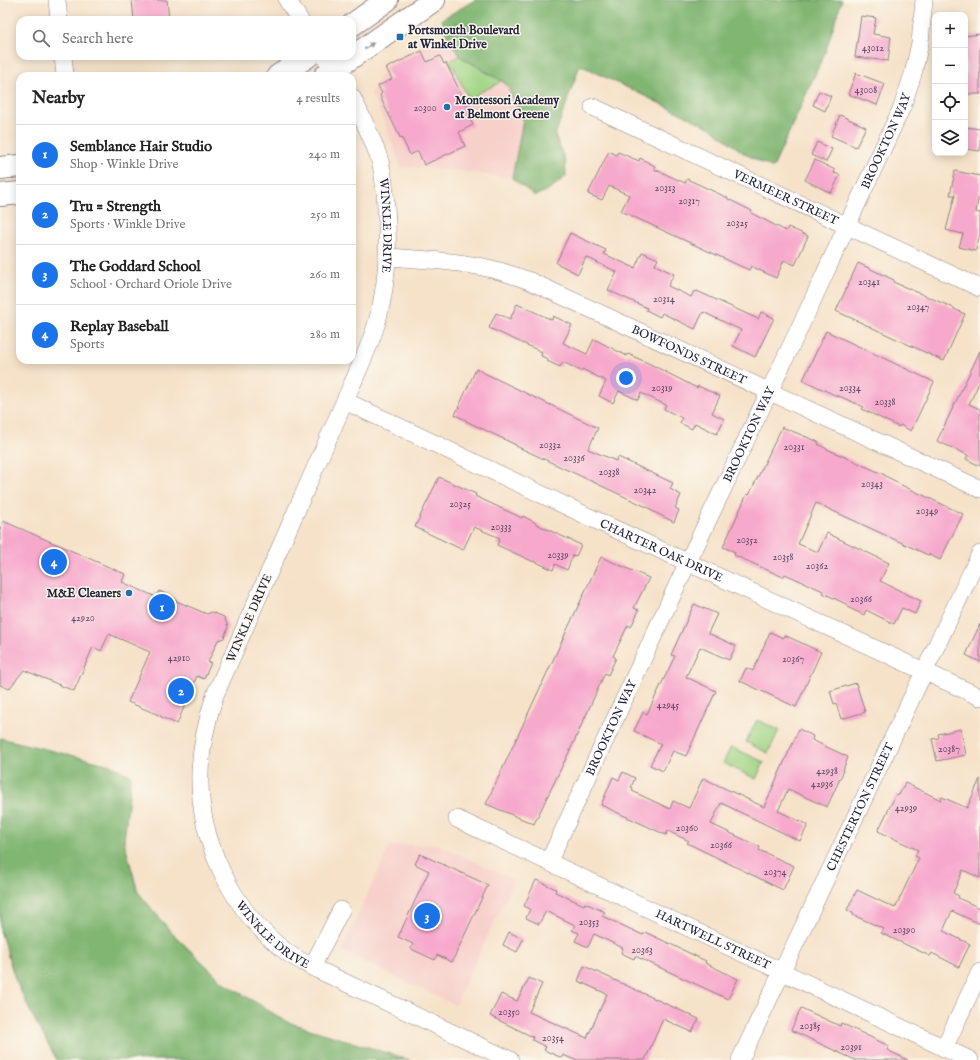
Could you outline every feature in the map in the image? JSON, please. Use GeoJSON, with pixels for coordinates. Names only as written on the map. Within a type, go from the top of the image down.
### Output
{"type":"FeatureCollection","features":[{"type":"Feature","properties":{"kind":"street"},"geometry":{"type":"LineString","coordinates":[[58,0],[60,16]]}},
{"type":"Feature","properties":{"kind":"street"},"geometry":{"type":"LineString","coordinates":[[287,0],[297,16]]}},
{"type":"Feature","properties":{"kind":"street"},"geometry":{"type":"LineString","coordinates":[[356,22],[388,0]]}},
{"type":"Feature","properties":{"kind":"street"},"geometry":{"type":"LineString","coordinates":[[356,52],[434,0]]}},
{"type":"Feature","properties":{"kind":"street","name":"BROOKTON WAY"},"geometry":{"type":"LineString","coordinates":[[549,862],[687,562],[769,392],[902,107],[911,80],[920,42],[924,0]]}},
{"type":"Feature","properties":{"kind":"street"},"geometry":{"type":"LineString","coordinates":[[63,60],[65,72]]}},
{"type":"Feature","properties":{"kind":"street"},"geometry":{"type":"LineString","coordinates":[[284,72],[302,60]]}},
{"type":"Feature","properties":{"kind":"street"},"geometry":{"type":"LineString","coordinates":[[330,69],[344,60]]}},
{"type":"Feature","properties":{"kind":"street","name":"WINKLE DRIVE"},"geometry":{"type":"LineString","coordinates":[[356,105],[368,130],[379,160],[384,184],[388,225],[388,257],[384,292],[378,319],[366,351],[215,695],[207,720],[202,747],[200,772],[206,826],[215,856],[224,877],[249,916],[263,932],[284,950],[312,967],[510,1060]]}},
{"type":"Feature","properties":{"kind":"street","name":"VERMEER STREET"},"geometry":{"type":"LineString","coordinates":[[592,107],[980,288]]}},
{"type":"Feature","properties":{"kind":"street"},"geometry":{"type":"LineString","coordinates":[[0,168],[16,166]]}},
{"type":"Feature","properties":{"kind":"street"},"geometry":{"type":"LineString","coordinates":[[0,195],[16,193]]}},
{"type":"Feature","properties":{"kind":"street","name":"BOWFONDS STREET"},"geometry":{"type":"LineString","coordinates":[[388,257],[439,260],[473,265],[506,273],[530,281],[980,489]]}},
{"type":"Feature","properties":{"kind":"street","name":"CHARTER OAK DRIVE"},"geometry":{"type":"LineString","coordinates":[[345,401],[604,524],[980,697]]}},
{"type":"Feature","properties":{"kind":"street","name":"CHESTERTON STREET"},"geometry":{"type":"LineString","coordinates":[[740,1060],[980,554]]}},
{"type":"Feature","properties":{"kind":"street","name":"HARTWELL STREET"},"geometry":{"type":"LineString","coordinates":[[457,819],[970,1060]]}},
{"type":"Feature","properties":{"kind":"street"},"geometry":{"type":"LineString","coordinates":[[312,967],[341,910]]}},
{"type":"Feature","properties":{"kind":"street"},"geometry":{"type":"LineString","coordinates":[[944,1048],[980,972]]}},
{"type":"Feature","properties":{"kind":"shaded area","name":"Montessori Academy at Belmont Greene"},"geometry":{"type":"Polygon","coordinates":[[[446,34],[460,56],[506,84],[523,120],[512,178],[440,169],[401,167],[384,120],[371,94],[387,62],[446,34]]]}},
{"type":"Feature","properties":{"kind":"shaded area"},"geometry":{"type":"Polygon","coordinates":[[[437,844],[514,880],[455,1005],[341,951],[390,846],[437,844]]]}},
{"type":"Feature","properties":{"kind":"green space"},"geometry":{"type":"Polygon","coordinates":[[[475,0],[842,0],[826,50],[773,168],[745,154],[711,128],[580,65],[555,135],[565,161],[566,176],[551,188],[535,196],[512,178],[523,120],[506,84],[460,56],[446,34],[442,19],[475,0]]]}},
{"type":"Feature","properties":{"kind":"green space"},"geometry":{"type":"Polygon","coordinates":[[[460,56],[492,76],[507,75],[497,84],[480,92],[470,101],[450,61],[460,56]]]}},
{"type":"Feature","properties":{"kind":"green space"},"geometry":{"type":"Polygon","coordinates":[[[757,720],[779,730],[768,753],[746,742],[757,720]]]}},
{"type":"Feature","properties":{"kind":"green space"},"geometry":{"type":"Polygon","coordinates":[[[0,738],[111,765],[131,776],[124,841],[138,892],[172,933],[223,982],[287,1022],[410,1060],[57,1060],[33,1017],[15,979],[0,930],[0,738]]]}},
{"type":"Feature","properties":{"kind":"green space"},"geometry":{"type":"Polygon","coordinates":[[[731,747],[764,762],[756,779],[723,763],[731,747]]]}},
{"type":"Feature","properties":{"kind":"building"},"geometry":{"type":"Polygon","coordinates":[[[132,0],[167,0],[169,16],[134,16],[132,0]]]}},
{"type":"Feature","properties":{"kind":"building"},"geometry":{"type":"Polygon","coordinates":[[[861,16],[876,18],[873,34],[891,37],[888,61],[855,57],[861,16]]]}},
{"type":"Feature","properties":{"kind":"building"},"geometry":{"type":"Polygon","coordinates":[[[980,34],[980,94],[968,94],[968,36],[980,34]]]}},
{"type":"Feature","properties":{"kind":"building","name":"Montessori Academy at Belmont Greene"},"geometry":{"type":"Polygon","coordinates":[[[422,51],[427,62],[440,56],[444,64],[446,63],[472,116],[469,117],[473,125],[459,132],[465,146],[424,165],[418,151],[410,155],[383,103],[380,95],[382,93],[378,86],[392,79],[386,68],[422,51]]]}},
{"type":"Feature","properties":{"kind":"building"},"geometry":{"type":"Polygon","coordinates":[[[856,73],[885,84],[877,105],[848,94],[856,73]]]}},
{"type":"Feature","properties":{"kind":"building"},"geometry":{"type":"Polygon","coordinates":[[[819,91],[831,96],[825,111],[813,105],[819,91]]]}},
{"type":"Feature","properties":{"kind":"building"},"geometry":{"type":"Polygon","coordinates":[[[840,115],[866,127],[856,147],[831,136],[840,115]]]}},
{"type":"Feature","properties":{"kind":"building"},"geometry":{"type":"Polygon","coordinates":[[[968,127],[980,129],[980,151],[968,149],[968,127]]]}},
{"type":"Feature","properties":{"kind":"building"},"geometry":{"type":"Polygon","coordinates":[[[817,142],[832,149],[826,162],[811,155],[817,142]]]}},
{"type":"Feature","properties":{"kind":"building"},"geometry":{"type":"Polygon","coordinates":[[[609,151],[616,155],[618,152],[639,161],[640,158],[655,166],[654,169],[685,183],[687,179],[728,198],[752,211],[751,213],[786,231],[788,227],[808,236],[795,265],[784,260],[776,278],[751,266],[749,270],[621,211],[629,195],[609,186],[602,200],[588,194],[609,151]]]}},
{"type":"Feature","properties":{"kind":"building"},"geometry":{"type":"Polygon","coordinates":[[[815,160],[835,170],[834,173],[840,175],[831,193],[805,180],[815,160]]]}},
{"type":"Feature","properties":{"kind":"building"},"geometry":{"type":"Polygon","coordinates":[[[955,171],[980,176],[980,188],[976,212],[980,213],[980,234],[976,251],[959,247],[963,234],[946,230],[955,195],[950,195],[955,171]]]}},
{"type":"Feature","properties":{"kind":"building"},"geometry":{"type":"Polygon","coordinates":[[[570,233],[606,250],[604,254],[635,268],[642,252],[658,259],[655,265],[674,274],[668,286],[691,297],[694,291],[697,291],[758,319],[761,312],[774,318],[755,357],[733,346],[741,330],[703,312],[695,329],[662,313],[660,317],[646,310],[647,308],[608,290],[617,272],[586,257],[578,274],[556,263],[570,233]]]}},
{"type":"Feature","properties":{"kind":"building"},"geometry":{"type":"Polygon","coordinates":[[[858,263],[894,280],[893,282],[965,314],[944,361],[836,311],[858,263]]]}},
{"type":"Feature","properties":{"kind":"building"},"geometry":{"type":"Polygon","coordinates":[[[517,304],[552,320],[553,316],[572,325],[563,343],[587,354],[594,339],[627,356],[628,354],[648,363],[697,388],[698,386],[720,396],[712,413],[724,419],[717,434],[695,423],[692,429],[680,423],[682,418],[664,409],[666,405],[641,393],[638,400],[619,391],[613,403],[599,396],[606,381],[582,369],[581,371],[563,362],[560,367],[547,361],[548,359],[541,356],[542,352],[489,328],[496,313],[510,319],[517,304]]]}},
{"type":"Feature","properties":{"kind":"building"},"geometry":{"type":"Polygon","coordinates":[[[826,331],[934,382],[911,431],[900,425],[899,427],[862,409],[864,407],[803,380],[826,331]]]}},
{"type":"Feature","properties":{"kind":"building"},"geometry":{"type":"Polygon","coordinates":[[[980,351],[980,381],[969,404],[980,409],[980,466],[966,459],[968,455],[937,441],[980,351]]]}},
{"type":"Feature","properties":{"kind":"building"},"geometry":{"type":"Polygon","coordinates":[[[476,369],[598,428],[588,449],[616,461],[618,457],[673,483],[670,489],[681,495],[675,508],[679,510],[674,522],[650,510],[651,509],[516,446],[455,415],[476,369]]]}},
{"type":"Feature","properties":{"kind":"building"},"geometry":{"type":"Polygon","coordinates":[[[782,427],[819,442],[818,444],[829,450],[885,475],[897,483],[963,514],[940,560],[816,503],[798,544],[818,552],[827,533],[889,563],[880,581],[921,601],[915,614],[902,608],[894,624],[866,610],[864,615],[847,607],[848,605],[823,593],[823,591],[785,574],[783,577],[734,555],[735,552],[723,547],[747,494],[749,495],[782,427]]]}},
{"type":"Feature","properties":{"kind":"building"},"geometry":{"type":"Polygon","coordinates":[[[439,477],[476,494],[475,496],[522,518],[523,516],[536,524],[581,545],[576,556],[573,555],[567,570],[555,564],[553,570],[497,545],[500,538],[474,527],[463,550],[415,527],[439,477]]]}},
{"type":"Feature","properties":{"kind":"building"},"geometry":{"type":"Polygon","coordinates":[[[3,521],[125,574],[122,582],[156,597],[159,591],[174,598],[174,600],[207,614],[212,612],[224,617],[228,627],[224,638],[218,640],[208,662],[211,663],[204,679],[197,676],[177,724],[128,702],[150,652],[109,634],[101,651],[93,647],[74,691],[24,670],[9,689],[0,685],[0,529],[3,521]]]}},
{"type":"Feature","properties":{"kind":"building"},"geometry":{"type":"Polygon","coordinates":[[[601,557],[649,578],[634,608],[639,610],[631,627],[628,625],[613,656],[616,658],[608,675],[605,673],[573,744],[534,824],[486,804],[601,557]]]}},
{"type":"Feature","properties":{"kind":"building"},"geometry":{"type":"Polygon","coordinates":[[[694,604],[717,614],[708,633],[736,646],[729,660],[700,647],[686,677],[716,691],[686,756],[673,751],[663,771],[650,765],[661,744],[634,731],[643,712],[647,714],[675,656],[671,655],[694,604]]]}},
{"type":"Feature","properties":{"kind":"building"},"geometry":{"type":"Polygon","coordinates":[[[980,624],[980,662],[966,655],[980,624]]]}},
{"type":"Feature","properties":{"kind":"building"},"geometry":{"type":"Polygon","coordinates":[[[770,632],[783,638],[784,635],[821,652],[796,707],[740,681],[746,668],[753,671],[770,632]]]}},
{"type":"Feature","properties":{"kind":"building"},"geometry":{"type":"Polygon","coordinates":[[[856,683],[865,712],[841,719],[830,691],[856,683]]]}},
{"type":"Feature","properties":{"kind":"building"},"geometry":{"type":"Polygon","coordinates":[[[799,729],[813,736],[812,740],[848,757],[844,770],[827,807],[788,789],[778,811],[808,825],[800,841],[721,803],[711,824],[760,847],[759,850],[794,866],[783,890],[687,843],[689,841],[668,831],[666,835],[601,805],[613,777],[619,780],[623,772],[635,778],[631,787],[633,788],[632,791],[670,809],[673,801],[689,808],[703,778],[764,807],[799,729]]]}},
{"type":"Feature","properties":{"kind":"building"},"geometry":{"type":"Polygon","coordinates":[[[961,729],[966,755],[937,761],[932,739],[939,738],[938,734],[961,729]]]}},
{"type":"Feature","properties":{"kind":"building"},"geometry":{"type":"Polygon","coordinates":[[[980,779],[980,878],[963,870],[953,893],[959,896],[958,898],[980,908],[980,924],[952,911],[943,931],[970,944],[959,967],[932,953],[930,956],[881,933],[884,929],[853,915],[853,913],[847,910],[857,890],[895,908],[919,858],[915,856],[918,850],[878,831],[896,794],[899,795],[905,783],[941,800],[942,797],[967,808],[980,779]]]}},
{"type":"Feature","properties":{"kind":"building"},"geometry":{"type":"Polygon","coordinates":[[[420,854],[488,885],[452,962],[437,955],[435,960],[411,949],[413,944],[398,937],[429,871],[415,864],[420,854]]]}},
{"type":"Feature","properties":{"kind":"building"},"geometry":{"type":"Polygon","coordinates":[[[536,880],[556,889],[555,892],[584,905],[585,903],[605,912],[602,916],[643,935],[645,932],[706,961],[705,963],[738,979],[728,999],[635,956],[634,959],[621,953],[623,948],[594,934],[588,947],[575,941],[579,933],[572,930],[575,925],[546,911],[539,924],[526,918],[530,909],[524,906],[536,880]]]}},
{"type":"Feature","properties":{"kind":"building"},"geometry":{"type":"Polygon","coordinates":[[[509,932],[523,939],[517,952],[503,945],[509,932]]]}},
{"type":"Feature","properties":{"kind":"building"},"geometry":{"type":"Polygon","coordinates":[[[584,966],[699,1019],[692,1032],[663,1019],[645,1060],[575,1060],[563,1055],[562,1058],[544,1050],[546,1047],[532,1040],[533,1037],[490,1016],[501,994],[517,1001],[529,978],[542,984],[529,1012],[587,1038],[607,994],[578,981],[584,966]]]}},
{"type":"Feature","properties":{"kind":"building"},"geometry":{"type":"Polygon","coordinates":[[[801,1008],[840,1026],[841,1023],[889,1046],[887,1050],[908,1060],[855,1060],[791,1030],[801,1008]]]}},
{"type":"Feature","properties":{"kind":"place","name":"Portsmouth Boulevard at Winkel Drive"},"geometry":{"type":"Point","coordinates":[400,37]}},
{"type":"Feature","properties":{"kind":"place","name":"Montessori Academy at Belmont Greene"},"geometry":{"type":"Point","coordinates":[447,107]}},
{"type":"Feature","properties":{"kind":"place","name":"Replay Baseball"},"geometry":{"type":"Point","coordinates":[54,562]}},
{"type":"Feature","properties":{"kind":"place","name":"M&E Cleaners"},"geometry":{"type":"Point","coordinates":[129,593]}},
{"type":"Feature","properties":{"kind":"place","name":"Semblance Hair Studio"},"geometry":{"type":"Point","coordinates":[162,607]}},
{"type":"Feature","properties":{"kind":"place","name":"Tru = Strength"},"geometry":{"type":"Point","coordinates":[181,691]}},
{"type":"Feature","properties":{"kind":"place","name":"The Goddard School"},"geometry":{"type":"Point","coordinates":[427,916]}}]}
